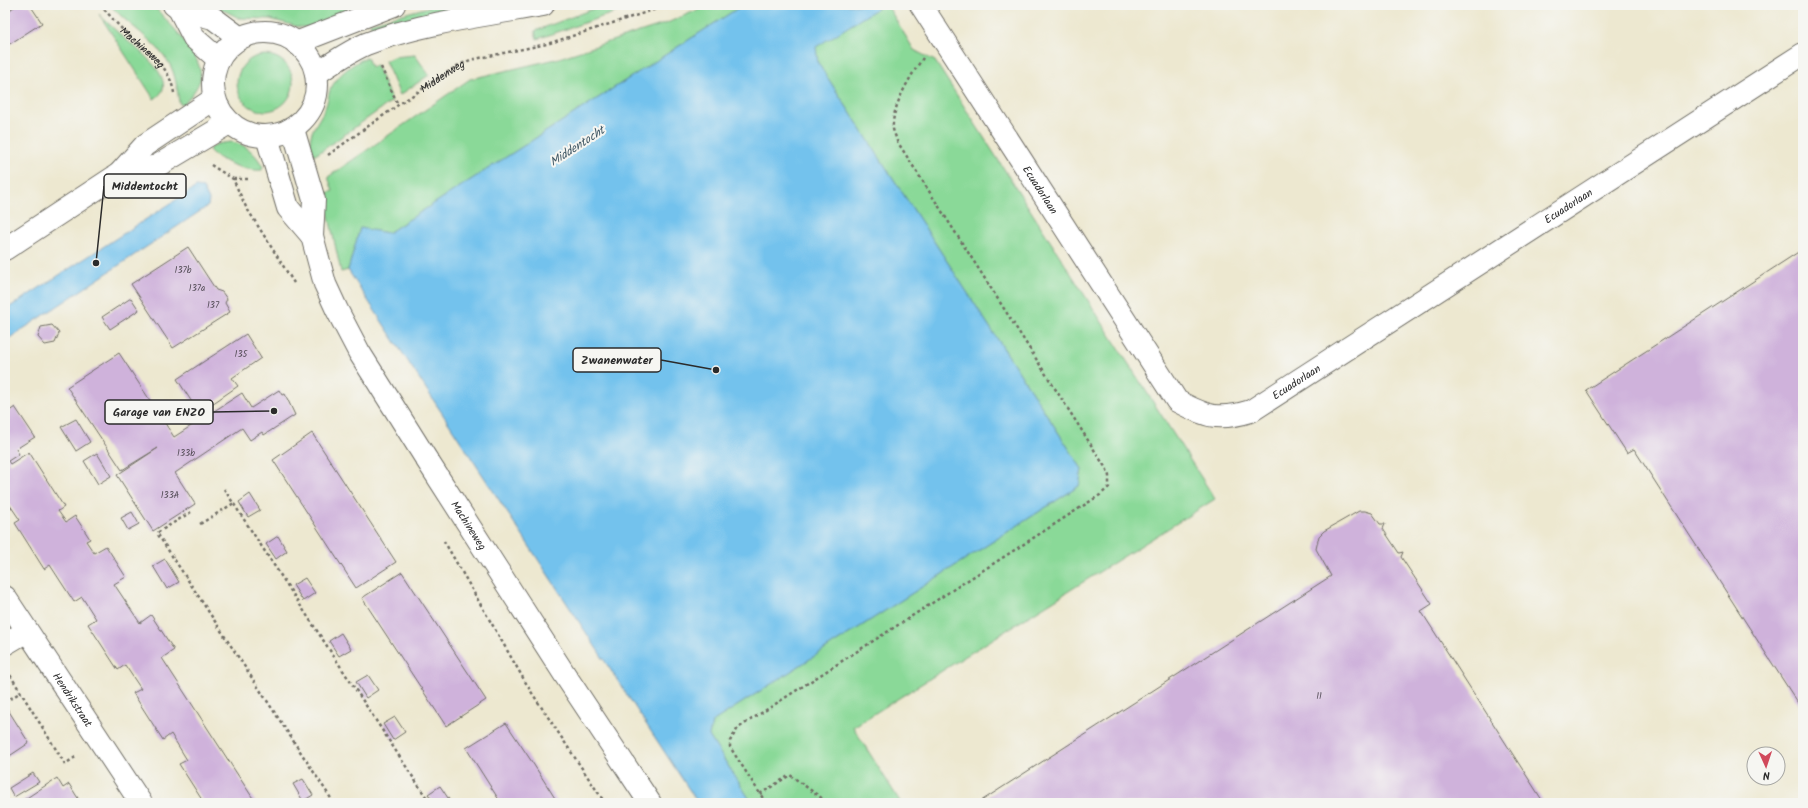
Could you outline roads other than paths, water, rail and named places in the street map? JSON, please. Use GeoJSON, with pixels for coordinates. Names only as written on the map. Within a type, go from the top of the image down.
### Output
{"type":"FeatureCollection","features":[{"type":"Feature","properties":{"kind":"street"},"geometry":{"type":"LineString","coordinates":[[296,43],[394,5]]}},
{"type":"Feature","properties":{"kind":"street"},"geometry":{"type":"LineString","coordinates":[[316,74],[353,51],[404,31],[543,5]]}},
{"type":"Feature","properties":{"kind":"street","name":"Ecuadorlaan"},"geometry":{"type":"LineString","coordinates":[[921,5],[1177,401],[1195,411],[1213,417],[1233,416],[1251,411],[1803,54]]}},
{"type":"Feature","properties":{"kind":"street"},"geometry":{"type":"LineString","coordinates":[[177,7],[212,18],[240,38]]}},
{"type":"Feature","properties":{"kind":"street"},"geometry":{"type":"LineString","coordinates":[[177,7],[194,38],[218,59]]}},
{"type":"Feature","properties":{"kind":"street"},"geometry":{"type":"LineString","coordinates":[[275,33],[286,36],[296,43],[311,59],[316,74],[316,97],[311,109],[303,120],[293,129],[282,134],[267,137],[255,136],[242,131],[229,123],[220,112],[214,99],[212,85],[214,70],[218,59],[229,46],[240,38],[251,34],[275,33]]}},
{"type":"Feature","properties":{"kind":"street"},"geometry":{"type":"LineString","coordinates":[[5,249],[119,174],[146,145],[214,99]]}},
{"type":"Feature","properties":{"kind":"street"},"geometry":{"type":"LineString","coordinates":[[119,174],[157,166],[229,123]]}},
{"type":"Feature","properties":{"kind":"street","name":"Machineweg"},"geometry":{"type":"LineString","coordinates":[[293,129],[314,200],[312,236],[325,284],[359,352],[560,668],[650,803]]}},
{"type":"Feature","properties":{"kind":"street","name":"Machineweg"},"geometry":{"type":"LineString","coordinates":[[267,137],[288,208],[312,236]]}},
{"type":"Feature","properties":{"kind":"street","name":"Hendrikstraat"},"geometry":{"type":"LineString","coordinates":[[5,597],[141,803]]}},
{"type":"Feature","properties":{"kind":"street"},"geometry":{"type":"LineString","coordinates":[[5,644],[27,631]]}},
{"type":"Feature","properties":{"kind":"water"},"geometry":{"type":"Polygon","coordinates":[[[743,5],[883,5],[816,47],[818,63],[1082,469],[1079,486],[712,722],[709,736],[752,803],[698,803],[348,270],[360,228],[388,233],[743,5]]]}},
{"type":"Feature","properties":{"kind":"water"},"geometry":{"type":"Polygon","coordinates":[[[196,187],[203,188],[209,200],[208,206],[5,341],[5,310],[196,187]]]}},
{"type":"Feature","properties":{"kind":"place","name":"Middentocht"},"geometry":{"type":"Point","coordinates":[96,263]}},
{"type":"Feature","properties":{"kind":"place","name":"Zwanenwater"},"geometry":{"type":"Point","coordinates":[716,370]}},
{"type":"Feature","properties":{"kind":"place","name":"Garage van ENZO"},"geometry":{"type":"Point","coordinates":[274,411]}}]}
